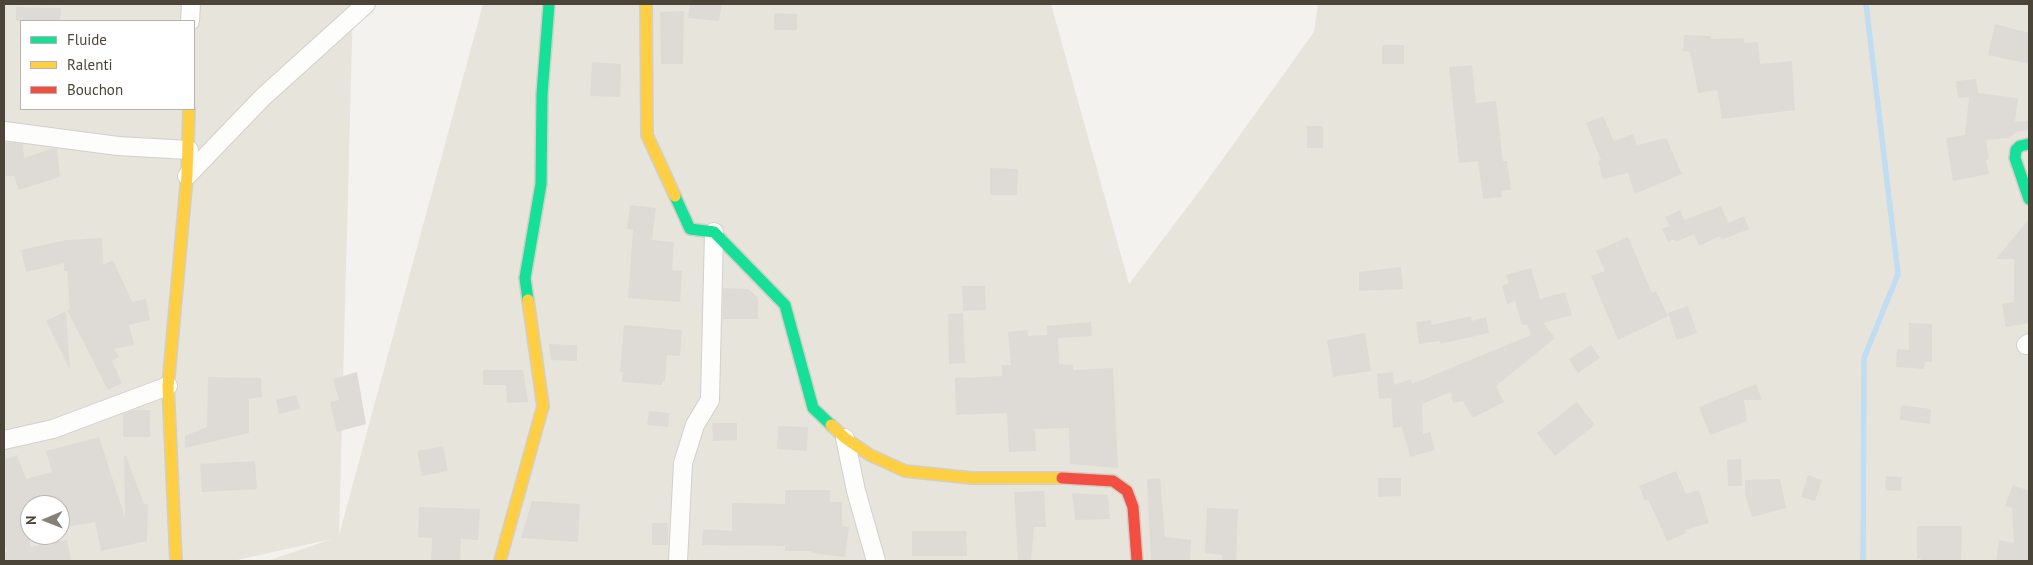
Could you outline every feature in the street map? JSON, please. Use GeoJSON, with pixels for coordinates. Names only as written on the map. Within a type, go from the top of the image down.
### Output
{"type":"FeatureCollection","features":[{"type":"Feature","properties":{"kind":"street"},"geometry":{"type":"LineString","coordinates":[[190,20],[191,4]]}},
{"type":"Feature","properties":{"kind":"street"},"geometry":{"type":"LineString","coordinates":[[188,176],[263,97],[366,4]]}},
{"type":"Feature","properties":{"kind":"street"},"geometry":{"type":"LineString","coordinates":[[500,561],[543,406],[525,278],[541,184],[542,94],[549,4]]}},
{"type":"Feature","properties":{"kind":"street"},"geometry":{"type":"LineString","coordinates":[[646,4],[647,135],[690,230],[714,232],[784,305],[813,408],[845,438],[870,455],[905,471],[972,478],[1048,477],[1113,481],[1128,491],[1137,561]]}},
{"type":"Feature","properties":{"kind":"street"},"geometry":{"type":"LineString","coordinates":[[176,561],[168,386],[188,176],[189,110]]}},
{"type":"Feature","properties":{"kind":"street"},"geometry":{"type":"LineString","coordinates":[[4,131],[118,146],[189,150]]}},
{"type":"Feature","properties":{"kind":"street"},"geometry":{"type":"LineString","coordinates":[[2029,144],[2020,146],[2016,150],[2015,158],[2029,199]]}},
{"type":"Feature","properties":{"kind":"street"},"geometry":{"type":"LineString","coordinates":[[678,561],[683,463],[695,425],[710,400],[714,232]]}},
{"type":"Feature","properties":{"kind":"street"},"geometry":{"type":"LineString","coordinates":[[4,440],[52,429],[168,386]]}},
{"type":"Feature","properties":{"kind":"street"},"geometry":{"type":"LineString","coordinates":[[845,438],[856,491],[876,561]]}},
{"type":"Feature","properties":{"kind":"shaded area"},"geometry":{"type":"Polygon","coordinates":[[[4,4],[353,4],[339,535],[483,4],[1051,4],[1129,284],[1201,189],[1314,32],[1318,4],[2029,4],[2029,561],[267,561],[332,539],[233,561],[4,561],[4,4]]]}},
{"type":"Feature","properties":{"kind":"building"},"geometry":{"type":"Polygon","coordinates":[[[690,4],[722,4],[719,21],[688,18],[690,4]]]}},
{"type":"Feature","properties":{"kind":"building"},"geometry":{"type":"Polygon","coordinates":[[[16,7],[61,8],[60,20],[16,21],[16,7]]]}},
{"type":"Feature","properties":{"kind":"building"},"geometry":{"type":"Polygon","coordinates":[[[684,11],[683,64],[661,64],[660,12],[684,11]]]}},
{"type":"Feature","properties":{"kind":"building"},"geometry":{"type":"Polygon","coordinates":[[[774,13],[797,14],[797,30],[774,30],[774,13]]]}},
{"type":"Feature","properties":{"kind":"building"},"geometry":{"type":"Polygon","coordinates":[[[1995,24],[2029,33],[2029,64],[1988,55],[1995,24]]]}},
{"type":"Feature","properties":{"kind":"building"},"geometry":{"type":"Polygon","coordinates":[[[1684,35],[1711,36],[1711,39],[1744,38],[1744,43],[1758,42],[1760,64],[1792,61],[1795,110],[1722,119],[1717,90],[1698,93],[1690,52],[1683,51],[1684,35]]]}},
{"type":"Feature","properties":{"kind":"building"},"geometry":{"type":"Polygon","coordinates":[[[1382,45],[1404,45],[1404,64],[1382,64],[1382,45]]]}},
{"type":"Feature","properties":{"kind":"building"},"geometry":{"type":"Polygon","coordinates":[[[592,62],[621,64],[620,97],[590,96],[592,62]]]}},
{"type":"Feature","properties":{"kind":"building"},"geometry":{"type":"Polygon","coordinates":[[[1472,65],[1476,103],[1496,101],[1503,161],[1507,161],[1511,190],[1501,191],[1502,197],[1483,199],[1478,161],[1459,163],[1449,67],[1472,65]]]}},
{"type":"Feature","properties":{"kind":"building"},"geometry":{"type":"Polygon","coordinates":[[[1976,79],[1978,93],[2018,98],[2015,122],[2029,121],[2029,130],[2017,132],[2008,138],[1986,140],[1989,159],[1986,160],[1989,174],[1953,181],[1946,138],[1965,135],[1969,97],[1958,98],[1956,81],[1976,79]]]}},
{"type":"Feature","properties":{"kind":"building"},"geometry":{"type":"Polygon","coordinates":[[[1603,116],[1614,141],[1633,134],[1637,145],[1666,138],[1682,174],[1635,194],[1628,173],[1603,179],[1598,161],[1601,160],[1586,123],[1603,116]]]}},
{"type":"Feature","properties":{"kind":"building"},"geometry":{"type":"Polygon","coordinates":[[[1307,126],[1323,126],[1323,148],[1307,148],[1307,126]]]}},
{"type":"Feature","properties":{"kind":"building"},"geometry":{"type":"Polygon","coordinates":[[[4,142],[23,144],[24,158],[53,148],[57,149],[60,177],[19,190],[14,176],[4,176],[4,142]]]}},
{"type":"Feature","properties":{"kind":"building"},"geometry":{"type":"Polygon","coordinates":[[[990,168],[1018,169],[1017,195],[990,195],[990,168]]]}},
{"type":"Feature","properties":{"kind":"building"},"geometry":{"type":"Polygon","coordinates":[[[630,205],[656,208],[652,240],[674,242],[672,270],[682,271],[680,302],[628,298],[633,230],[627,229],[630,205]]]}},
{"type":"Feature","properties":{"kind":"building"},"geometry":{"type":"Polygon","coordinates":[[[1721,206],[1728,223],[1744,216],[1749,229],[1721,240],[1720,236],[1699,246],[1694,234],[1676,242],[1674,239],[1668,242],[1662,229],[1669,226],[1665,217],[1680,210],[1684,220],[1721,206]]]}},
{"type":"Feature","properties":{"kind":"building"},"geometry":{"type":"Polygon","coordinates":[[[2029,219],[2029,323],[2006,327],[2002,304],[2014,302],[2014,259],[1996,259],[2029,219]]]}},
{"type":"Feature","properties":{"kind":"building"},"geometry":{"type":"Polygon","coordinates":[[[1628,237],[1652,293],[1656,291],[1668,316],[1618,340],[1591,276],[1605,271],[1596,251],[1628,237]]]}},
{"type":"Feature","properties":{"kind":"building"},"geometry":{"type":"Polygon","coordinates":[[[102,238],[103,265],[113,260],[132,302],[146,299],[150,320],[129,325],[134,345],[114,349],[119,357],[112,361],[122,383],[108,390],[67,310],[70,309],[67,271],[64,271],[64,263],[26,272],[21,250],[66,240],[102,238]]]}},
{"type":"Feature","properties":{"kind":"building"},"geometry":{"type":"Polygon","coordinates":[[[1401,267],[1403,289],[1359,291],[1359,272],[1401,267]]]}},
{"type":"Feature","properties":{"kind":"building"},"geometry":{"type":"Polygon","coordinates":[[[1531,268],[1540,299],[1565,292],[1572,315],[1543,323],[1555,338],[1496,386],[1504,402],[1473,418],[1463,401],[1453,403],[1451,392],[1422,404],[1423,434],[1430,432],[1435,450],[1410,457],[1402,427],[1393,428],[1391,398],[1379,399],[1377,374],[1393,372],[1394,385],[1411,379],[1412,384],[1531,335],[1527,324],[1522,325],[1515,301],[1507,304],[1502,286],[1509,283],[1506,275],[1531,268]]]}},
{"type":"Feature","properties":{"kind":"building"},"geometry":{"type":"Polygon","coordinates":[[[962,286],[985,286],[986,310],[963,311],[962,286]]]}},
{"type":"Feature","properties":{"kind":"building"},"geometry":{"type":"Polygon","coordinates":[[[723,288],[749,289],[758,298],[758,319],[723,319],[723,288]]]}},
{"type":"Feature","properties":{"kind":"building"},"geometry":{"type":"Polygon","coordinates":[[[1688,306],[1697,333],[1677,340],[1668,313],[1688,306]]]}},
{"type":"Feature","properties":{"kind":"building"},"geometry":{"type":"Polygon","coordinates":[[[66,311],[70,368],[46,321],[66,311]]]}},
{"type":"Feature","properties":{"kind":"building"},"geometry":{"type":"Polygon","coordinates":[[[963,313],[965,363],[949,364],[948,314],[963,313]]]}},
{"type":"Feature","properties":{"kind":"building"},"geometry":{"type":"Polygon","coordinates":[[[1471,316],[1472,321],[1486,317],[1489,333],[1440,344],[1440,341],[1419,344],[1416,322],[1431,320],[1432,325],[1471,316]]]}},
{"type":"Feature","properties":{"kind":"building"},"geometry":{"type":"Polygon","coordinates":[[[1091,322],[1092,336],[1058,338],[1059,364],[1073,365],[1073,370],[1113,368],[1118,468],[1070,464],[1069,428],[1035,429],[1036,451],[1009,452],[1007,413],[956,415],[955,378],[1002,376],[1002,365],[1011,365],[1008,332],[1028,330],[1028,336],[1047,335],[1047,326],[1091,322]]]}},
{"type":"Feature","properties":{"kind":"building"},"geometry":{"type":"Polygon","coordinates":[[[1909,323],[1932,324],[1932,362],[1925,362],[1924,369],[1896,367],[1897,349],[1909,350],[1909,323]]]}},
{"type":"Feature","properties":{"kind":"building"},"geometry":{"type":"Polygon","coordinates":[[[624,325],[682,330],[680,356],[667,355],[665,381],[662,381],[662,385],[622,382],[623,372],[620,372],[624,325]]]}},
{"type":"Feature","properties":{"kind":"building"},"geometry":{"type":"Polygon","coordinates":[[[1365,333],[1371,371],[1333,377],[1327,340],[1365,333]]]}},
{"type":"Feature","properties":{"kind":"building"},"geometry":{"type":"Polygon","coordinates":[[[549,344],[577,345],[577,361],[551,360],[549,344]]]}},
{"type":"Feature","properties":{"kind":"building"},"geometry":{"type":"Polygon","coordinates":[[[1591,345],[1600,358],[1578,373],[1569,359],[1591,345]]]}},
{"type":"Feature","properties":{"kind":"building"},"geometry":{"type":"Polygon","coordinates":[[[483,370],[523,370],[528,402],[507,403],[506,385],[483,385],[483,370]]]}},
{"type":"Feature","properties":{"kind":"building"},"geometry":{"type":"Polygon","coordinates":[[[357,372],[366,424],[337,432],[330,402],[339,400],[333,379],[357,372]]]}},
{"type":"Feature","properties":{"kind":"building"},"geometry":{"type":"Polygon","coordinates":[[[208,377],[261,378],[262,397],[249,399],[249,433],[185,448],[185,436],[207,427],[208,377]]]}},
{"type":"Feature","properties":{"kind":"building"},"geometry":{"type":"Polygon","coordinates":[[[1756,384],[1762,400],[1744,400],[1747,421],[1710,435],[1699,407],[1756,384]]]}},
{"type":"Feature","properties":{"kind":"building"},"geometry":{"type":"Polygon","coordinates":[[[296,395],[300,409],[279,414],[276,400],[296,395]]]}},
{"type":"Feature","properties":{"kind":"building"},"geometry":{"type":"Polygon","coordinates":[[[1577,402],[1595,425],[1555,456],[1537,433],[1577,402]]]}},
{"type":"Feature","properties":{"kind":"building"},"geometry":{"type":"Polygon","coordinates":[[[1901,405],[1931,409],[1930,424],[1900,420],[1901,405]]]}},
{"type":"Feature","properties":{"kind":"building"},"geometry":{"type":"Polygon","coordinates":[[[134,410],[150,410],[150,437],[123,437],[123,414],[134,410]]]}},
{"type":"Feature","properties":{"kind":"building"},"geometry":{"type":"Polygon","coordinates":[[[649,411],[669,413],[668,427],[647,425],[649,411]]]}},
{"type":"Feature","properties":{"kind":"building"},"geometry":{"type":"Polygon","coordinates":[[[712,423],[737,423],[737,440],[713,441],[712,423]]]}},
{"type":"Feature","properties":{"kind":"building"},"geometry":{"type":"Polygon","coordinates":[[[778,426],[808,427],[807,451],[777,449],[778,426]]]}},
{"type":"Feature","properties":{"kind":"building"},"geometry":{"type":"Polygon","coordinates":[[[99,437],[125,518],[124,456],[126,456],[144,504],[148,504],[147,541],[101,551],[95,522],[70,526],[70,495],[20,495],[20,545],[30,545],[30,547],[68,545],[71,560],[4,561],[4,552],[7,552],[4,540],[4,460],[17,455],[26,479],[52,472],[46,451],[99,437]]]}},
{"type":"Feature","properties":{"kind":"building"},"geometry":{"type":"Polygon","coordinates":[[[443,446],[448,471],[422,476],[417,451],[443,446]]]}},
{"type":"Feature","properties":{"kind":"building"},"geometry":{"type":"Polygon","coordinates":[[[1741,459],[1742,486],[1728,486],[1727,460],[1741,459]]]}},
{"type":"Feature","properties":{"kind":"building"},"geometry":{"type":"Polygon","coordinates":[[[255,461],[257,489],[202,492],[200,464],[255,461]]]}},
{"type":"Feature","properties":{"kind":"building"},"geometry":{"type":"Polygon","coordinates":[[[1676,471],[1686,494],[1699,490],[1709,523],[1685,530],[1686,533],[1667,541],[1648,499],[1645,501],[1639,486],[1676,471]]]}},
{"type":"Feature","properties":{"kind":"building"},"geometry":{"type":"Polygon","coordinates":[[[1808,475],[1822,480],[1815,501],[1801,497],[1808,475]]]}},
{"type":"Feature","properties":{"kind":"building"},"geometry":{"type":"Polygon","coordinates":[[[1886,476],[1902,477],[1901,491],[1885,490],[1886,476]]]}},
{"type":"Feature","properties":{"kind":"building"},"geometry":{"type":"Polygon","coordinates":[[[1160,478],[1165,537],[1191,540],[1190,561],[1151,561],[1147,479],[1160,478]]]}},
{"type":"Feature","properties":{"kind":"building"},"geometry":{"type":"Polygon","coordinates":[[[1378,478],[1401,478],[1401,496],[1378,497],[1378,478]]]}},
{"type":"Feature","properties":{"kind":"building"},"geometry":{"type":"Polygon","coordinates":[[[1780,479],[1786,508],[1752,517],[1745,494],[1745,480],[1780,479]]]}},
{"type":"Feature","properties":{"kind":"building"},"geometry":{"type":"Polygon","coordinates":[[[2013,485],[2029,491],[2029,561],[1996,561],[1999,540],[2014,543],[2012,508],[2005,506],[2013,485]]]}},
{"type":"Feature","properties":{"kind":"building"},"geometry":{"type":"Polygon","coordinates":[[[785,490],[830,490],[830,502],[842,502],[842,526],[849,527],[845,557],[812,553],[812,551],[785,551],[785,546],[702,545],[703,529],[732,531],[732,503],[785,504],[785,490]]]}},
{"type":"Feature","properties":{"kind":"building"},"geometry":{"type":"Polygon","coordinates":[[[1044,491],[1046,527],[1034,527],[1031,561],[1018,561],[1014,492],[1044,491]]]}},
{"type":"Feature","properties":{"kind":"building"},"geometry":{"type":"Polygon","coordinates":[[[1072,493],[1108,495],[1110,519],[1075,520],[1072,493]]]}},
{"type":"Feature","properties":{"kind":"building"},"geometry":{"type":"Polygon","coordinates":[[[532,501],[580,504],[578,542],[521,538],[532,501]]]}},
{"type":"Feature","properties":{"kind":"building"},"geometry":{"type":"Polygon","coordinates":[[[419,507],[480,509],[478,540],[461,539],[460,561],[431,561],[432,538],[418,537],[419,507]]]}},
{"type":"Feature","properties":{"kind":"building"},"geometry":{"type":"Polygon","coordinates":[[[1207,508],[1238,509],[1236,561],[1222,561],[1222,555],[1205,553],[1207,508]]]}},
{"type":"Feature","properties":{"kind":"building"},"geometry":{"type":"Polygon","coordinates":[[[652,523],[668,523],[668,545],[652,545],[652,523]]]}},
{"type":"Feature","properties":{"kind":"building"},"geometry":{"type":"Polygon","coordinates":[[[1917,526],[1962,526],[1961,561],[1920,561],[1921,558],[1917,558],[1917,526]]]}},
{"type":"Feature","properties":{"kind":"building"},"geometry":{"type":"Polygon","coordinates":[[[912,531],[966,531],[967,556],[912,556],[912,531]]]}},
{"type":"Feature","properties":{"kind":"waterway"},"geometry":{"type":"LineString","coordinates":[[1863,561],[1864,358],[1898,274],[1866,4]]}},
{"type":"Feature","properties":{"kind":"traffic: fast"},"geometry":{"type":"LineString","coordinates":[[528,300],[525,278],[541,184],[542,94],[549,4]]}},
{"type":"Feature","properties":{"kind":"traffic: fast"},"geometry":{"type":"LineString","coordinates":[[2029,144],[2020,146],[2016,150],[2015,158],[2029,199]]}},
{"type":"Feature","properties":{"kind":"traffic: fast"},"geometry":{"type":"LineString","coordinates":[[675,196],[690,229],[714,232],[785,305],[813,408],[831,425]]}},
{"type":"Feature","properties":{"kind":"traffic: slow"},"geometry":{"type":"LineString","coordinates":[[646,4],[647,135],[675,196]]}},
{"type":"Feature","properties":{"kind":"traffic: slow"},"geometry":{"type":"LineString","coordinates":[[176,561],[168,386],[187,176],[189,110]]}},
{"type":"Feature","properties":{"kind":"traffic: slow"},"geometry":{"type":"LineString","coordinates":[[500,561],[543,406],[528,300]]}},
{"type":"Feature","properties":{"kind":"traffic: slow"},"geometry":{"type":"LineString","coordinates":[[831,425],[845,438],[870,455],[905,471],[972,478],[1062,478]]}},
{"type":"Feature","properties":{"kind":"traffic: jam"},"geometry":{"type":"LineString","coordinates":[[1062,478],[1113,481],[1127,491],[1133,507],[1137,561]]}}]}
